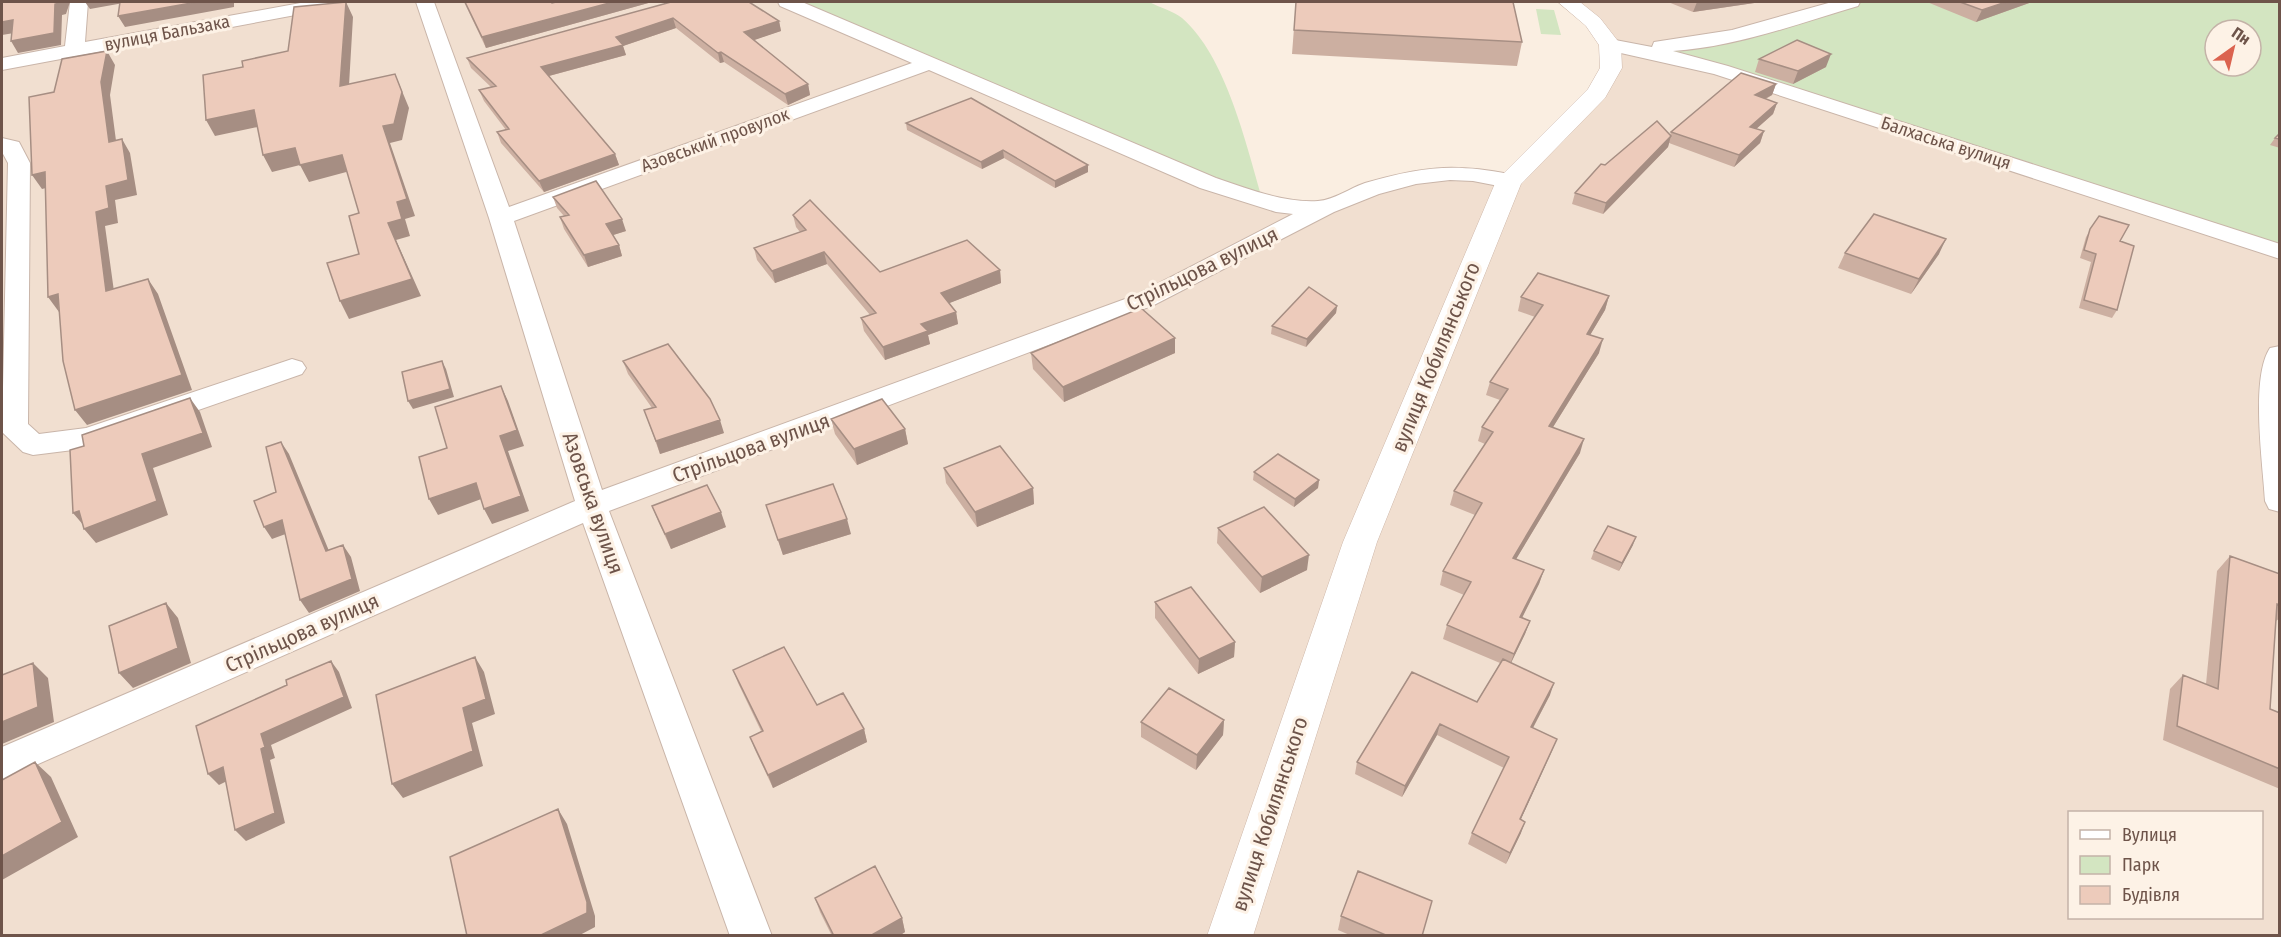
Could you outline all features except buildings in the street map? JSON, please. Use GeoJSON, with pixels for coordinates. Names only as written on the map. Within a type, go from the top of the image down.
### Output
{"type":"FeatureCollection","features":[{"type":"Feature","properties":{"kind":"main road"},"geometry":{"type":"LineString","coordinates":[[1568,2],[1593,22],[1610,45]]}},
{"type":"Feature","properties":{"kind":"main road","name":"вулиця Кобилянського"},"geometry":{"type":"LineString","coordinates":[[1230,936],[1360,542],[1509,181],[1607,80],[1611,68],[1610,45]]}},
{"type":"Feature","properties":{"kind":"street"},"geometry":{"type":"LineString","coordinates":[[75,50],[79,2]]}},
{"type":"Feature","properties":{"kind":"street","name":"вулиця Бальзака"},"geometry":{"type":"LineString","coordinates":[[2,64],[333,2]]}},
{"type":"Feature","properties":{"kind":"street","name":"Азовська вулиця"},"geometry":{"type":"LineString","coordinates":[[425,2],[457,64],[501,218],[592,506],[751,936]]}},
{"type":"Feature","properties":{"kind":"street"},"geometry":{"type":"LineString","coordinates":[[787,2],[1208,183],[1284,207],[1326,207]]}},
{"type":"Feature","properties":{"kind":"street"},"geometry":{"type":"LineString","coordinates":[[1610,45],[1688,46],[1737,35],[1851,2]]}},
{"type":"Feature","properties":{"kind":"street","name":"Балхаська вулиця"},"geometry":{"type":"LineString","coordinates":[[1610,45],[1668,56],[1720,70],[2280,252]]}},
{"type":"Feature","properties":{"kind":"street","name":"Азовський провулок"},"geometry":{"type":"LineString","coordinates":[[501,218],[930,63]]}},
{"type":"Feature","properties":{"kind":"street"},"geometry":{"type":"LineString","coordinates":[[2,145],[11,147],[19,163],[13,427],[33,446],[89,438],[292,368]]}},
{"type":"Feature","properties":{"kind":"street","name":"Стрільцова вулиця"},"geometry":{"type":"LineString","coordinates":[[2,764],[592,506],[1145,300],[1326,207],[1371,189],[1414,177],[1473,174],[1509,181]]}},
{"type":"Feature","properties":{"kind":"street"},"geometry":{"type":"LineString","coordinates":[[2280,354],[2272,396],[2280,501]]}},
{"type":"Feature","properties":{"kind":"shaded area"},"geometry":{"type":"Polygon","coordinates":[[[2,2],[787,2],[1207,183],[1304,209],[1415,177],[1509,181],[1607,80],[1593,22],[1568,2],[1851,2],[1668,56],[2279,252],[2279,935],[2,936],[2,2]]]}},
{"type":"Feature","properties":{"kind":"green space"},"geometry":{"type":"Polygon","coordinates":[[[802,2],[1149,2],[1182,18],[1197,34],[1211,55],[1241,127],[1262,198],[926,60],[802,2]]]}},
{"type":"Feature","properties":{"kind":"green space"},"geometry":{"type":"Polygon","coordinates":[[[1851,2],[2279,2],[2279,252],[1721,70],[1610,45],[1657,46],[1737,35],[1851,2]]]}},
{"type":"Feature","properties":{"kind":"green space"},"geometry":{"type":"Polygon","coordinates":[[[1536,9],[1554,10],[1561,35],[1541,34],[1536,9]]]}}]}
